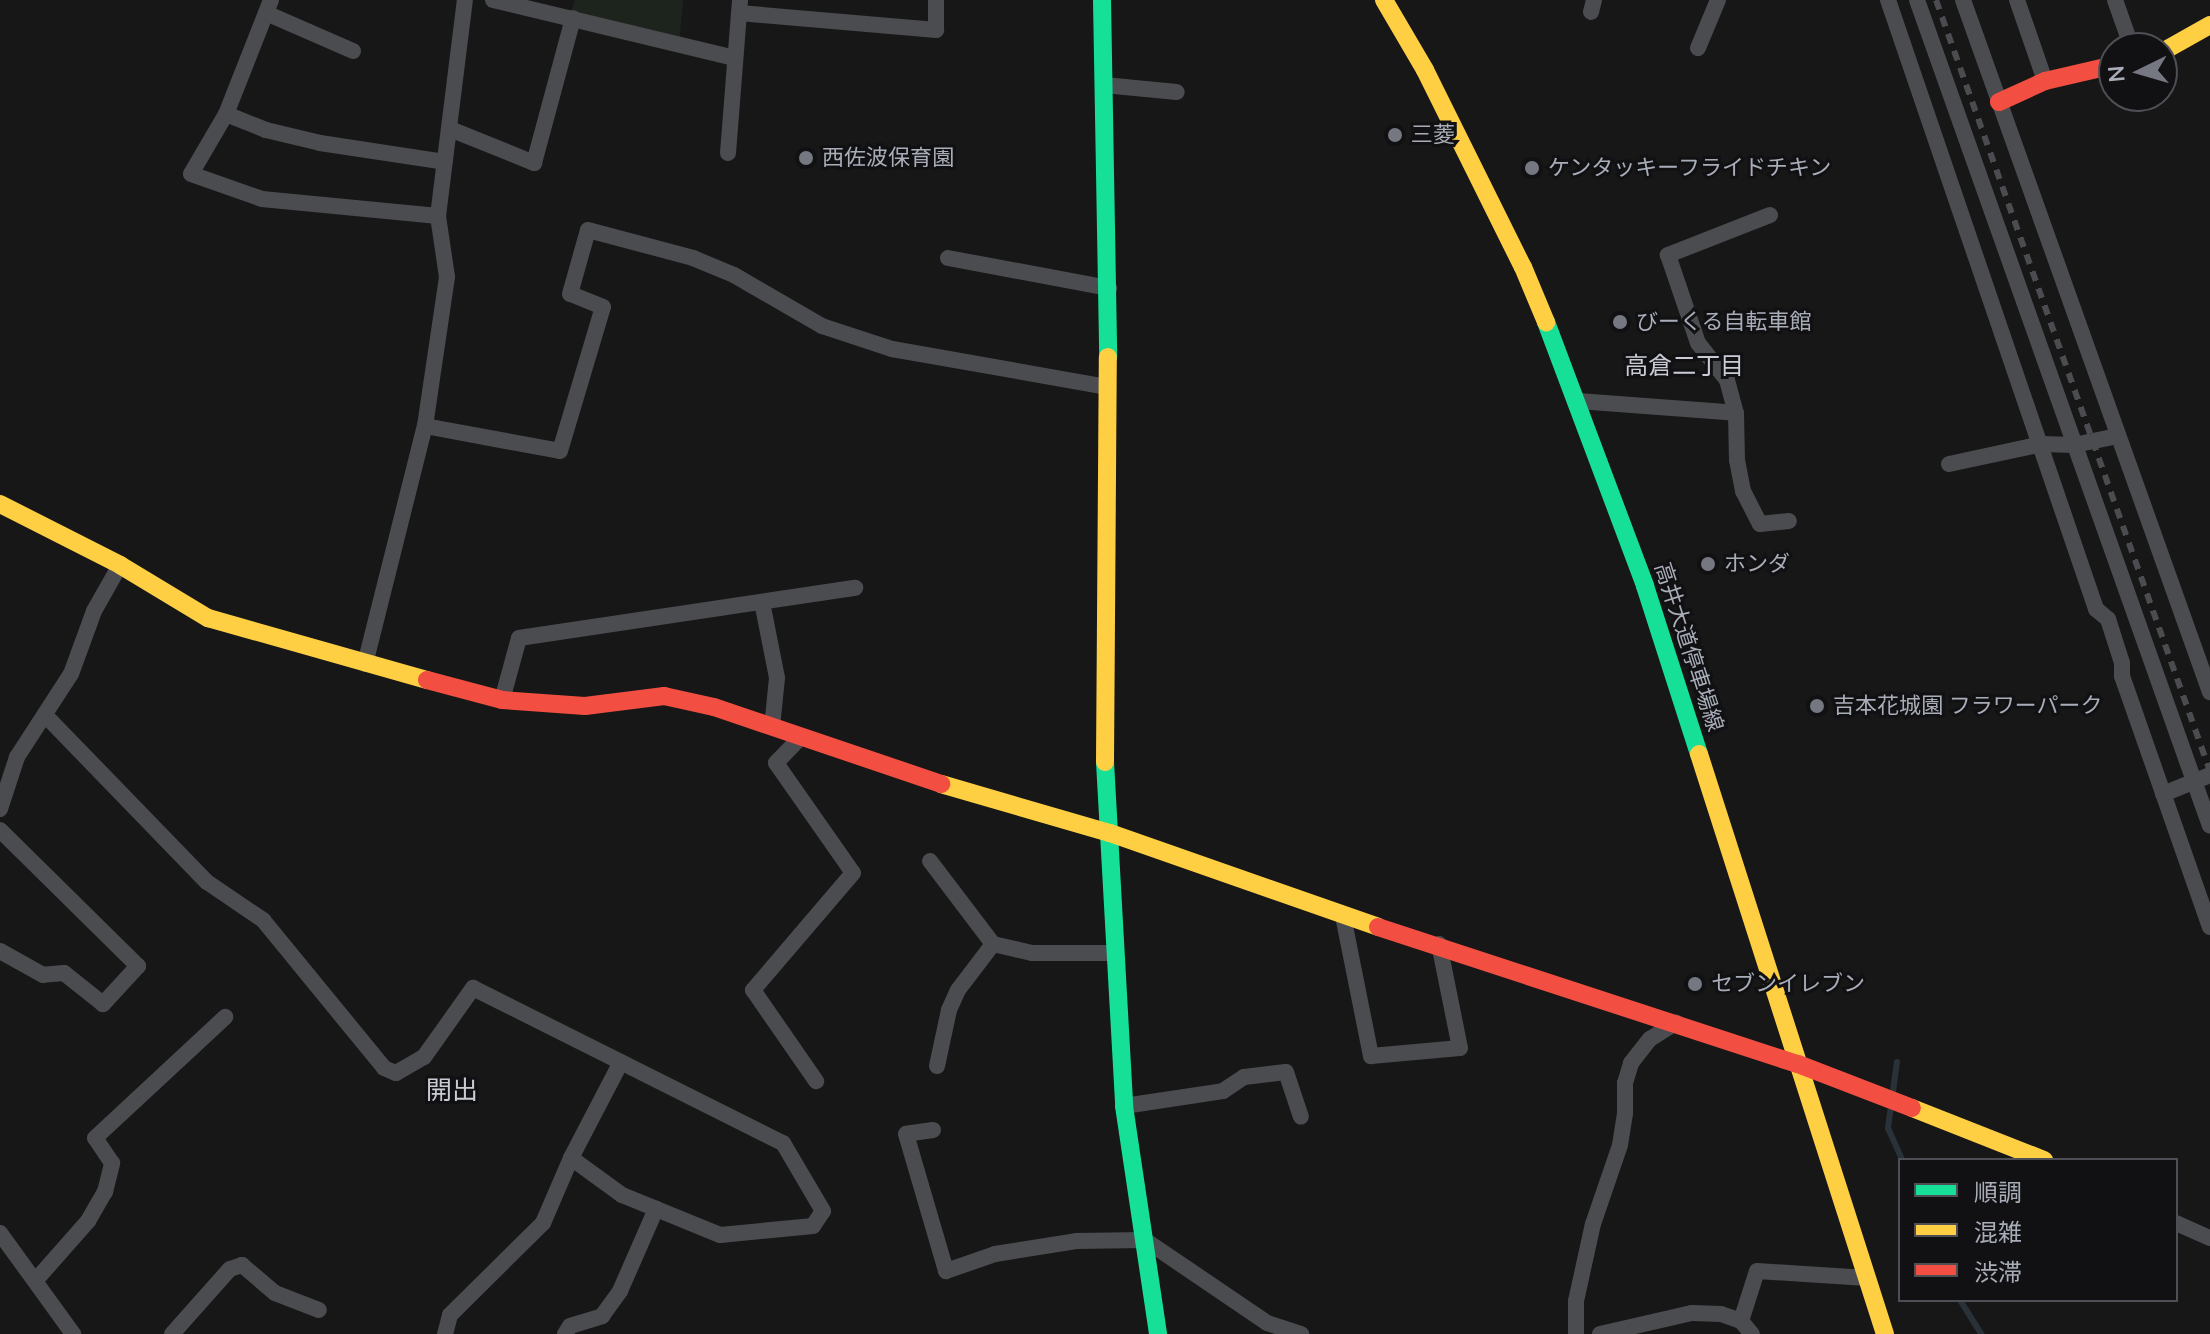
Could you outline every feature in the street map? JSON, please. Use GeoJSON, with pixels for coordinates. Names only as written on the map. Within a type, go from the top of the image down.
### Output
{"type":"FeatureCollection","features":[{"type":"Feature","properties":{"kind":"street"},"geometry":{"type":"LineString","coordinates":[[365,664],[425,426],[447,277],[438,216],[465,0]]}},
{"type":"Feature","properties":{"kind":"street"},"geometry":{"type":"LineString","coordinates":[[493,0],[735,58]]}},
{"type":"Feature","properties":{"kind":"street"},"geometry":{"type":"LineString","coordinates":[[728,153],[740,7],[936,30],[936,0]]}},
{"type":"Feature","properties":{"kind":"street"},"geometry":{"type":"LineString","coordinates":[[1102,0],[1109,288],[1104,747],[1124,1106],[1158,1334]]}},
{"type":"Feature","properties":{"kind":"street","name":"高井大道停車場線"},"geometry":{"type":"LineString","coordinates":[[1384,0],[1425,70],[1523,267],[1578,401],[1645,586],[1885,1334]]}},
{"type":"Feature","properties":{"kind":"street"},"geometry":{"type":"LineString","coordinates":[[1698,48],[1718,0]]}},
{"type":"Feature","properties":{"kind":"street"},"geometry":{"type":"LineString","coordinates":[[1888,0],[2096,609],[2108,619],[2122,663],[2122,676],[2210,927]]}},
{"type":"Feature","properties":{"kind":"street"},"geometry":{"type":"LineString","coordinates":[[1917,0],[2074,445],[2202,778],[2210,826]]}},
{"type":"Feature","properties":{"kind":"street"},"geometry":{"type":"LineString","coordinates":[[1963,0],[2210,692]]}},
{"type":"Feature","properties":{"kind":"street"},"geometry":{"type":"LineString","coordinates":[[2017,0],[2045,81]]}},
{"type":"Feature","properties":{"kind":"street"},"geometry":{"type":"LineString","coordinates":[[2115,0],[2126,32]]}},
{"type":"Feature","properties":{"kind":"street"},"geometry":{"type":"LineString","coordinates":[[353,51],[269,6],[226,114],[191,174],[262,199],[438,216]]}},
{"type":"Feature","properties":{"kind":"street"},"geometry":{"type":"LineString","coordinates":[[450,129],[534,163],[573,18]]}},
{"type":"Feature","properties":{"kind":"street"},"geometry":{"type":"LineString","coordinates":[[2178,43],[2210,25]]}},
{"type":"Feature","properties":{"kind":"street"},"geometry":{"type":"LineString","coordinates":[[1999,102],[2045,81],[2098,69]]}},
{"type":"Feature","properties":{"kind":"street"},"geometry":{"type":"LineString","coordinates":[[1104,85],[1177,92]]}},
{"type":"Feature","properties":{"kind":"street"},"geometry":{"type":"LineString","coordinates":[[226,114],[266,130],[320,143],[445,162]]}},
{"type":"Feature","properties":{"kind":"street"},"geometry":{"type":"LineString","coordinates":[[1770,215],[1668,255],[1698,343],[1727,380],[1736,413],[1737,460],[1743,491],[1760,524],[1789,521]]}},
{"type":"Feature","properties":{"kind":"street"},"geometry":{"type":"LineString","coordinates":[[425,426],[560,451],[603,307],[570,294],[588,230],[693,258],[734,275],[822,326],[892,349],[1108,387]]}},
{"type":"Feature","properties":{"kind":"street"},"geometry":{"type":"LineString","coordinates":[[948,258],[1109,288]]}},
{"type":"Feature","properties":{"kind":"street"},"geometry":{"type":"LineString","coordinates":[[1578,401],[1736,413]]}},
{"type":"Feature","properties":{"kind":"street"},"geometry":{"type":"LineString","coordinates":[[1949,464],[2042,444],[2074,445],[2118,436]]}},
{"type":"Feature","properties":{"kind":"street"},"geometry":{"type":"LineString","coordinates":[[0,504],[120,565],[208,618],[502,700],[585,706],[664,696],[714,707],[908,774],[1110,833],[1343,916],[1439,944],[1798,1064],[2039,1158]]}},
{"type":"Feature","properties":{"kind":"street"},"geometry":{"type":"LineString","coordinates":[[0,809],[7,764],[45,715],[71,674],[94,611],[120,565]]}},
{"type":"Feature","properties":{"kind":"street"},"geometry":{"type":"LineString","coordinates":[[502,700],[514,647],[519,638],[855,588]]}},
{"type":"Feature","properties":{"kind":"street"},"geometry":{"type":"LineString","coordinates":[[762,602],[777,678],[772,727]]}},
{"type":"Feature","properties":{"kind":"street"},"geometry":{"type":"LineString","coordinates":[[45,715],[207,882],[263,920],[384,1068],[396,1073],[424,1057],[473,988],[783,1143],[823,1211],[813,1226],[720,1235],[622,1195],[571,1158]]}},
{"type":"Feature","properties":{"kind":"street"},"geometry":{"type":"LineString","coordinates":[[801,737],[776,763],[853,873],[753,990],[816,1081]]}},
{"type":"Feature","properties":{"kind":"street"},"geometry":{"type":"LineString","coordinates":[[2163,794],[2202,778]]}},
{"type":"Feature","properties":{"kind":"street"},"geometry":{"type":"LineString","coordinates":[[0,830],[138,966],[103,1004],[64,973],[43,975],[0,951]]}},
{"type":"Feature","properties":{"kind":"street"},"geometry":{"type":"LineString","coordinates":[[930,861],[993,944],[1032,953],[1115,953]]}},
{"type":"Feature","properties":{"kind":"street"},"geometry":{"type":"LineString","coordinates":[[1343,916],[1371,1056],[1460,1048],[1439,944]]}},
{"type":"Feature","properties":{"kind":"street"},"geometry":{"type":"LineString","coordinates":[[937,1066],[949,1010],[958,990],[993,944]]}},
{"type":"Feature","properties":{"kind":"street"},"geometry":{"type":"LineString","coordinates":[[36,1280],[88,1221],[105,1192],[112,1163],[95,1138],[225,1017]]}},
{"type":"Feature","properties":{"kind":"street"},"geometry":{"type":"LineString","coordinates":[[1576,1334],[1576,1301],[1593,1224],[1620,1145],[1625,1113],[1625,1083],[1631,1063],[1650,1039],[1676,1023]]}},
{"type":"Feature","properties":{"kind":"street"},"geometry":{"type":"LineString","coordinates":[[445,1334],[450,1315],[543,1223],[571,1158],[621,1062]]}},
{"type":"Feature","properties":{"kind":"street"},"geometry":{"type":"LineString","coordinates":[[1124,1106],[1223,1091],[1244,1077],[1286,1072],[1301,1117]]}},
{"type":"Feature","properties":{"kind":"street"},"geometry":{"type":"LineString","coordinates":[[933,1130],[906,1134],[946,1271],[995,1254],[1076,1241],[1145,1240],[1267,1323],[1301,1334]]}},
{"type":"Feature","properties":{"kind":"street"},"geometry":{"type":"LineString","coordinates":[[565,1334],[570,1326],[602,1316],[620,1291],[656,1209]]}},
{"type":"Feature","properties":{"kind":"street"},"geometry":{"type":"LineString","coordinates":[[2178,1224],[2210,1238]]}},
{"type":"Feature","properties":{"kind":"street"},"geometry":{"type":"LineString","coordinates":[[0,1233],[73,1334]]}},
{"type":"Feature","properties":{"kind":"street"},"geometry":{"type":"LineString","coordinates":[[172,1334],[230,1269],[242,1265],[275,1293],[319,1310]]}},
{"type":"Feature","properties":{"kind":"street"},"geometry":{"type":"LineString","coordinates":[[1600,1334],[1692,1313],[1721,1314],[1747,1327],[1757,1271],[1867,1278]]}},
{"type":"Feature","properties":{"kind":"shaded area"},"geometry":{"type":"Polygon","coordinates":[[[575,0],[683,0],[679,46],[569,17],[575,0]]]}},
{"type":"Feature","properties":{"kind":"waterway"},"geometry":{"type":"LineString","coordinates":[[1897,1062],[1888,1128],[1901,1158]]}},
{"type":"Feature","properties":{"kind":"waterway"},"geometry":{"type":"LineString","coordinates":[[1961,1302],[1981,1334]]}},
{"type":"Feature","properties":{"kind":"railway"},"geometry":{"type":"LineString","coordinates":[[1936,0],[2210,771]]}},
{"type":"Feature","properties":{"kind":"traffic: fast"},"geometry":{"type":"LineString","coordinates":[[1102,0],[1108,357]]}},
{"type":"Feature","properties":{"kind":"traffic: fast"},"geometry":{"type":"LineString","coordinates":[[1546,322],[1645,586],[1699,754]]}},
{"type":"Feature","properties":{"kind":"traffic: fast"},"geometry":{"type":"LineString","coordinates":[[1105,762],[1124,1106],[1158,1334]]}},
{"type":"Feature","properties":{"kind":"traffic: slow"},"geometry":{"type":"LineString","coordinates":[[1384,0],[1425,70],[1523,267],[1546,322]]}},
{"type":"Feature","properties":{"kind":"traffic: slow"},"geometry":{"type":"LineString","coordinates":[[2178,43],[2210,25]]}},
{"type":"Feature","properties":{"kind":"traffic: slow"},"geometry":{"type":"LineString","coordinates":[[1105,762],[1108,357]]}},
{"type":"Feature","properties":{"kind":"traffic: slow"},"geometry":{"type":"LineString","coordinates":[[0,504],[120,565],[208,618],[427,680]]}},
{"type":"Feature","properties":{"kind":"traffic: slow"},"geometry":{"type":"LineString","coordinates":[[1699,754],[1885,1334]]}},
{"type":"Feature","properties":{"kind":"traffic: slow"},"geometry":{"type":"LineString","coordinates":[[941,784],[1110,833],[1378,927]]}},
{"type":"Feature","properties":{"kind":"traffic: slow"},"geometry":{"type":"LineString","coordinates":[[1912,1108],[2039,1158]]}},
{"type":"Feature","properties":{"kind":"traffic: jam"},"geometry":{"type":"LineString","coordinates":[[1999,102],[2045,81],[2098,69]]}},
{"type":"Feature","properties":{"kind":"traffic: jam"},"geometry":{"type":"LineString","coordinates":[[427,680],[502,700],[585,706],[664,696],[714,707],[941,784]]}},
{"type":"Feature","properties":{"kind":"traffic: jam"},"geometry":{"type":"LineString","coordinates":[[1378,927],[1798,1064],[1912,1108]]}},
{"type":"Feature","properties":{"kind":"place","name":"三菱"},"geometry":{"type":"Point","coordinates":[1395,135]}},
{"type":"Feature","properties":{"kind":"place","name":"西佐波保育園"},"geometry":{"type":"Point","coordinates":[806,158]}},
{"type":"Feature","properties":{"kind":"place","name":"ケンタッキーフライドチキン"},"geometry":{"type":"Point","coordinates":[1532,168]}},
{"type":"Feature","properties":{"kind":"place","name":"びーくる自転車館"},"geometry":{"type":"Point","coordinates":[1620,322]}},
{"type":"Feature","properties":{"kind":"place","name":"ホンダ"},"geometry":{"type":"Point","coordinates":[1708,564]}},
{"type":"Feature","properties":{"kind":"place","name":"吉本花城園 フラワーパーク"},"geometry":{"type":"Point","coordinates":[1817,706]}},
{"type":"Feature","properties":{"kind":"place","name":"セブンイレブン"},"geometry":{"type":"Point","coordinates":[1695,984]}},
{"type":"Feature","properties":{"kind":"district","name":"高倉二丁目"},"geometry":{"type":"Point","coordinates":[1684,366]}},
{"type":"Feature","properties":{"kind":"district","name":"開出"},"geometry":{"type":"Point","coordinates":[452,1090]}}]}
